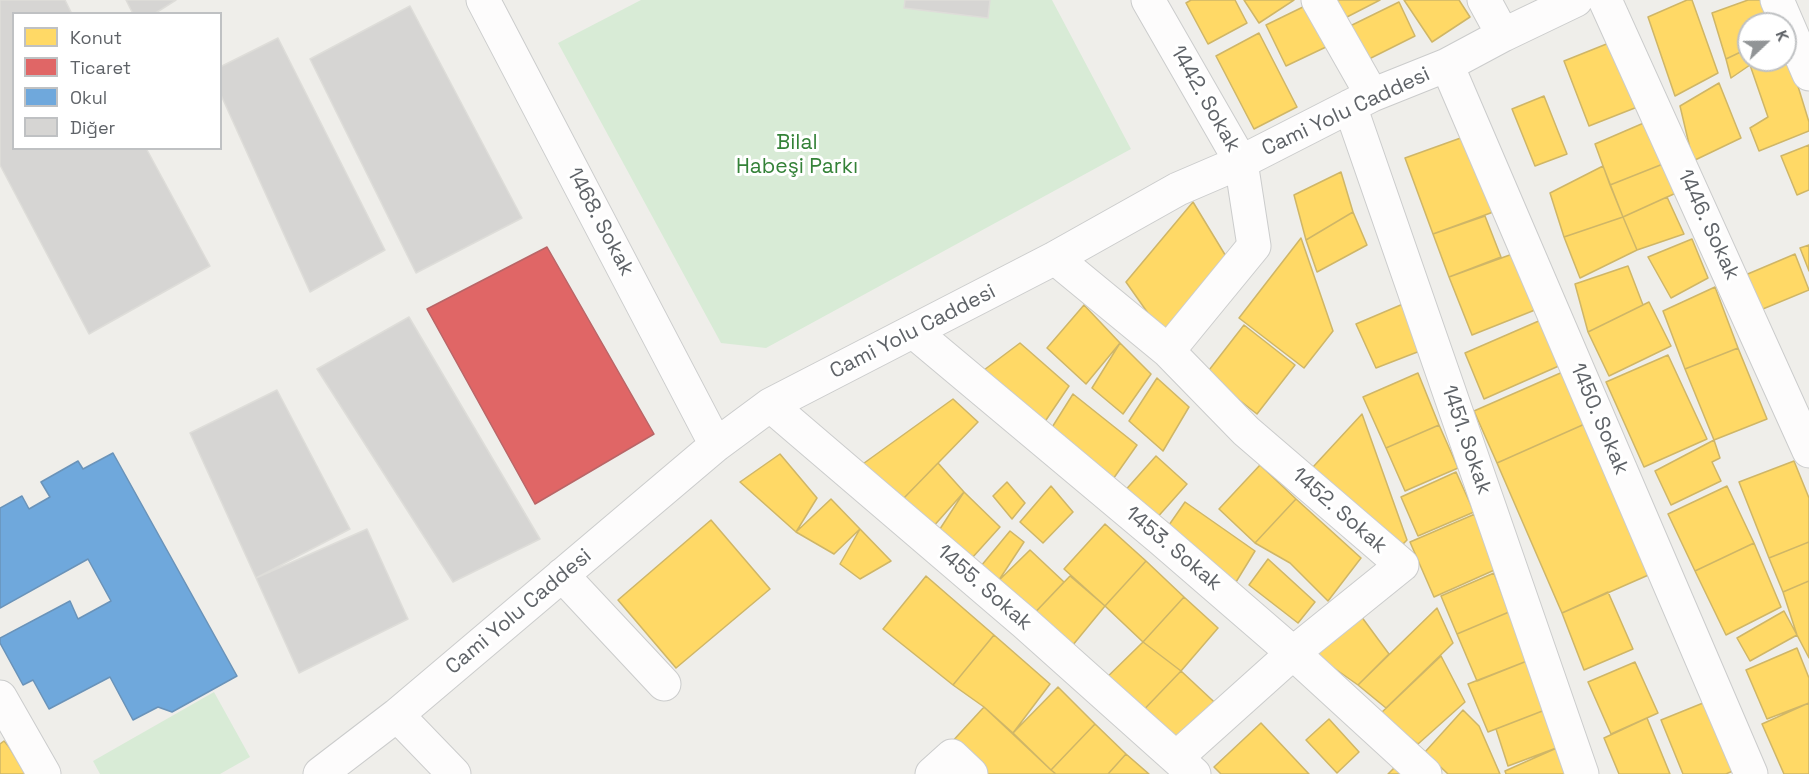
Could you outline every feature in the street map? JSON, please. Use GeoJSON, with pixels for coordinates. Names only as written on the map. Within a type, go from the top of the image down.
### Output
{"type":"FeatureCollection","features":[{"type":"Feature","properties":{"kind":"street","name":"1468. Sokak"},"geometry":{"type":"LineString","coordinates":[[483,0],[716,445]]}},
{"type":"Feature","properties":{"kind":"street","name":"1442. Sokak"},"geometry":{"type":"LineString","coordinates":[[1148,0],[1241,162],[1254,246],[1168,351]]}},
{"type":"Feature","properties":{"kind":"street","name":"1451. Sokak"},"geometry":{"type":"LineString","coordinates":[[1318,0],[1361,101],[1582,774]]}},
{"type":"Feature","properties":{"kind":"street"},"geometry":{"type":"LineString","coordinates":[[1484,0],[1503,35]]}},
{"type":"Feature","properties":{"kind":"street","name":"Cami Yolu Caddesi"},"geometry":{"type":"LineString","coordinates":[[320,774],[397,715],[716,445],[770,405],[1055,258],[1178,189],[1241,162],[1361,101],[1447,64],[1576,0]]}},
{"type":"Feature","properties":{"kind":"street","name":"1446. Sokak"},"geometry":{"type":"LineString","coordinates":[[1605,0],[1801,410],[1809,451]]}},
{"type":"Feature","properties":{"kind":"street"},"geometry":{"type":"LineString","coordinates":[[1777,0],[1809,74]]}},
{"type":"Feature","properties":{"kind":"street","name":"1450. Sokak"},"geometry":{"type":"LineString","coordinates":[[1447,64],[1751,774]]}},
{"type":"Feature","properties":{"kind":"street","name":"1452. Sokak"},"geometry":{"type":"LineString","coordinates":[[1055,258],[1168,351],[1246,431],[1402,565],[1293,653],[1185,766]]}},
{"type":"Feature","properties":{"kind":"street","name":"1453. Sokak"},"geometry":{"type":"LineString","coordinates":[[914,332],[1293,653],[1425,774]]}},
{"type":"Feature","properties":{"kind":"street","name":"1455. Sokak"},"geometry":{"type":"LineString","coordinates":[[770,405],[1025,623],[1185,766]]}},
{"type":"Feature","properties":{"kind":"street"},"geometry":{"type":"LineString","coordinates":[[562,575],[664,684]]}},
{"type":"Feature","properties":{"kind":"street"},"geometry":{"type":"LineString","coordinates":[[0,697],[44,774]]}},
{"type":"Feature","properties":{"kind":"street"},"geometry":{"type":"LineString","coordinates":[[397,715],[454,774]]}},
{"type":"Feature","properties":{"kind":"street"},"geometry":{"type":"LineString","coordinates":[[932,774],[952,756],[971,774]]}},
{"type":"Feature","properties":{"kind":"green space","name":"Bilal Habeşi Parkı"},"geometry":{"type":"Polygon","coordinates":[[[641,0],[1052,0],[1131,149],[766,348],[721,343],[558,43],[641,0]]]}},
{"type":"Feature","properties":{"kind":"green space"},"geometry":{"type":"Polygon","coordinates":[[[214,692],[250,757],[220,774],[100,774],[93,761],[214,692]]]}},
{"type":"Feature","properties":{"kind":"building: Konut"},"geometry":{"type":"Polygon","coordinates":[[[1191,0],[1235,0],[1247,23],[1208,44],[1186,3],[1191,0]]]}},
{"type":"Feature","properties":{"kind":"building: Konut"},"geometry":{"type":"Polygon","coordinates":[[[1244,0],[1294,0],[1259,23],[1244,0]]]}},
{"type":"Feature","properties":{"kind":"building: Konut"},"geometry":{"type":"Polygon","coordinates":[[[1336,0],[1380,0],[1345,18],[1336,0]]]}},
{"type":"Feature","properties":{"kind":"building: Konut"},"geometry":{"type":"Polygon","coordinates":[[[1404,0],[1459,0],[1470,17],[1432,42],[1404,0]]]}},
{"type":"Feature","properties":{"kind":"building: Konut"},"geometry":{"type":"Polygon","coordinates":[[[1687,0],[1692,0],[1718,73],[1675,96],[1648,17],[1687,0]]]}},
{"type":"Feature","properties":{"kind":"building: Konut"},"geometry":{"type":"Polygon","coordinates":[[[1748,0],[1768,0],[1773,12],[1737,12],[1737,54],[1726,59],[1712,13],[1748,0]]]}},
{"type":"Feature","properties":{"kind":"building: Konut"},"geometry":{"type":"Polygon","coordinates":[[[1399,2],[1415,36],[1363,62],[1346,28],[1399,2]]]}},
{"type":"Feature","properties":{"kind":"building: Konut"},"geometry":{"type":"Polygon","coordinates":[[[1305,6],[1326,47],[1286,66],[1266,25],[1305,6]]]}},
{"type":"Feature","properties":{"kind":"building: Konut"},"geometry":{"type":"Polygon","coordinates":[[[1259,33],[1297,107],[1254,129],[1216,56],[1259,33]]]}},
{"type":"Feature","properties":{"kind":"building: Konut"},"geometry":{"type":"Polygon","coordinates":[[[1619,39],[1645,104],[1589,126],[1564,61],[1619,39]]]}},
{"type":"Feature","properties":{"kind":"building: Konut"},"geometry":{"type":"Polygon","coordinates":[[[1737,54],[1737,72],[1740,72],[1731,78],[1726,59],[1737,54]]]}},
{"type":"Feature","properties":{"kind":"building: Konut"},"geometry":{"type":"Polygon","coordinates":[[[1752,72],[1794,72],[1809,122],[1809,131],[1759,151],[1750,128],[1768,117],[1752,72]]]}},
{"type":"Feature","properties":{"kind":"building: Konut"},"geometry":{"type":"Polygon","coordinates":[[[1719,83],[1741,138],[1693,161],[1680,106],[1719,83]]]}},
{"type":"Feature","properties":{"kind":"building: Konut"},"geometry":{"type":"Polygon","coordinates":[[[1544,96],[1567,154],[1535,166],[1512,109],[1544,96]]]}},
{"type":"Feature","properties":{"kind":"building: Konut"},"geometry":{"type":"Polygon","coordinates":[[[1646,122],[1663,164],[1610,185],[1595,144],[1646,122]]]}},
{"type":"Feature","properties":{"kind":"building: Konut"},"geometry":{"type":"Polygon","coordinates":[[[1469,135],[1496,211],[1433,234],[1405,158],[1469,135]]]}},
{"type":"Feature","properties":{"kind":"building: Konut"},"geometry":{"type":"Polygon","coordinates":[[[1809,145],[1809,190],[1797,195],[1781,156],[1809,145]]]}},
{"type":"Feature","properties":{"kind":"building: Konut"},"geometry":{"type":"Polygon","coordinates":[[[1663,164],[1676,193],[1623,217],[1610,185],[1663,164]]]}},
{"type":"Feature","properties":{"kind":"building: Konut"},"geometry":{"type":"Polygon","coordinates":[[[1603,166],[1623,217],[1564,237],[1550,193],[1603,166]]]}},
{"type":"Feature","properties":{"kind":"building: Konut"},"geometry":{"type":"Polygon","coordinates":[[[1341,172],[1353,212],[1306,240],[1294,195],[1341,172]]]}},
{"type":"Feature","properties":{"kind":"building: Konut"},"geometry":{"type":"Polygon","coordinates":[[[1667,197],[1684,234],[1637,250],[1623,217],[1667,197]]]}},
{"type":"Feature","properties":{"kind":"building: Konut"},"geometry":{"type":"Polygon","coordinates":[[[1193,202],[1227,258],[1162,333],[1126,282],[1193,202]]]}},
{"type":"Feature","properties":{"kind":"building: Konut"},"geometry":{"type":"Polygon","coordinates":[[[1353,212],[1367,245],[1317,272],[1306,240],[1353,212]]]}},
{"type":"Feature","properties":{"kind":"building: Konut"},"geometry":{"type":"Polygon","coordinates":[[[1485,216],[1501,257],[1449,277],[1433,234],[1485,216]]]}},
{"type":"Feature","properties":{"kind":"building: Konut"},"geometry":{"type":"Polygon","coordinates":[[[1623,217],[1637,250],[1580,278],[1564,237],[1623,217]]]}},
{"type":"Feature","properties":{"kind":"building: Konut"},"geometry":{"type":"Polygon","coordinates":[[[1301,238],[1333,331],[1304,368],[1239,318],[1301,238]]]}},
{"type":"Feature","properties":{"kind":"building: Konut"},"geometry":{"type":"Polygon","coordinates":[[[1692,239],[1708,278],[1671,298],[1648,257],[1692,239]]]}},
{"type":"Feature","properties":{"kind":"building: Konut"},"geometry":{"type":"Polygon","coordinates":[[[1809,245],[1809,271],[1800,248],[1809,245]]]}},
{"type":"Feature","properties":{"kind":"building: Konut"},"geometry":{"type":"Polygon","coordinates":[[[1518,252],[1540,308],[1472,335],[1449,277],[1518,252]]]}},
{"type":"Feature","properties":{"kind":"building: Konut"},"geometry":{"type":"Polygon","coordinates":[[[1795,254],[1809,290],[1758,311],[1743,276],[1795,254]]]}},
{"type":"Feature","properties":{"kind":"building: Konut"},"geometry":{"type":"Polygon","coordinates":[[[1628,266],[1643,305],[1588,332],[1575,284],[1628,266]]]}},
{"type":"Feature","properties":{"kind":"building: Konut"},"geometry":{"type":"Polygon","coordinates":[[[1715,287],[1738,348],[1685,369],[1663,311],[1715,287]]]}},
{"type":"Feature","properties":{"kind":"building: Konut"},"geometry":{"type":"Polygon","coordinates":[[[1649,302],[1671,346],[1609,376],[1588,332],[1649,302]]]}},
{"type":"Feature","properties":{"kind":"building: Konut"},"geometry":{"type":"Polygon","coordinates":[[[1403,304],[1420,351],[1376,368],[1356,324],[1403,304]]]}},
{"type":"Feature","properties":{"kind":"building: Konut"},"geometry":{"type":"Polygon","coordinates":[[[1084,305],[1120,343],[1086,384],[1047,348],[1084,305]]]}},
{"type":"Feature","properties":{"kind":"building: Konut"},"geometry":{"type":"Polygon","coordinates":[[[1541,320],[1561,365],[1484,399],[1465,353],[1541,320]]]}},
{"type":"Feature","properties":{"kind":"building: Konut"},"geometry":{"type":"Polygon","coordinates":[[[1244,325],[1295,365],[1257,414],[1206,374],[1244,325]]]}},
{"type":"Feature","properties":{"kind":"building: Konut"},"geometry":{"type":"Polygon","coordinates":[[[1020,343],[1069,386],[1044,423],[984,370],[1020,343]]]}},
{"type":"Feature","properties":{"kind":"building: Konut"},"geometry":{"type":"Polygon","coordinates":[[[1120,343],[1151,374],[1123,414],[1092,388],[1120,343]]]}},
{"type":"Feature","properties":{"kind":"building: Konut"},"geometry":{"type":"Polygon","coordinates":[[[1738,348],[1767,419],[1714,440],[1685,369],[1738,348]]]}},
{"type":"Feature","properties":{"kind":"building: Konut"},"geometry":{"type":"Polygon","coordinates":[[[1668,355],[1707,439],[1644,467],[1606,382],[1668,355]]]}},
{"type":"Feature","properties":{"kind":"building: Konut"},"geometry":{"type":"Polygon","coordinates":[[[1565,371],[1587,423],[1497,463],[1474,411],[1565,371]]]}},
{"type":"Feature","properties":{"kind":"building: Konut"},"geometry":{"type":"Polygon","coordinates":[[[1418,373],[1439,425],[1386,448],[1363,397],[1418,373]]]}},
{"type":"Feature","properties":{"kind":"building: Konut"},"geometry":{"type":"Polygon","coordinates":[[[1157,378],[1189,407],[1163,451],[1129,421],[1157,378]]]}},
{"type":"Feature","properties":{"kind":"building: Konut"},"geometry":{"type":"Polygon","coordinates":[[[1073,394],[1137,445],[1111,482],[1051,429],[1073,394]]]}},
{"type":"Feature","properties":{"kind":"building: Konut"},"geometry":{"type":"Polygon","coordinates":[[[953,399],[978,422],[902,500],[860,466],[953,399]]]}},
{"type":"Feature","properties":{"kind":"building: Konut"},"geometry":{"type":"Polygon","coordinates":[[[1362,414],[1407,540],[1400,547],[1313,467],[1362,414]]]}},
{"type":"Feature","properties":{"kind":"building: Konut"},"geometry":{"type":"Polygon","coordinates":[[[1587,423],[1653,573],[1562,613],[1497,463],[1587,423]]]}},
{"type":"Feature","properties":{"kind":"building: Konut"},"geometry":{"type":"Polygon","coordinates":[[[1439,425],[1458,468],[1405,491],[1386,448],[1439,425]]]}},
{"type":"Feature","properties":{"kind":"building: Konut"},"geometry":{"type":"Polygon","coordinates":[[[1714,440],[1720,458],[1712,462],[1721,481],[1671,505],[1655,471],[1714,440]]]}},
{"type":"Feature","properties":{"kind":"building: Konut"},"geometry":{"type":"Polygon","coordinates":[[[780,454],[817,498],[796,532],[740,482],[780,454]]]}},
{"type":"Feature","properties":{"kind":"building: Konut"},"geometry":{"type":"Polygon","coordinates":[[[1156,456],[1187,484],[1155,520],[1122,494],[1156,456]]]}},
{"type":"Feature","properties":{"kind":"building: Konut"},"geometry":{"type":"Polygon","coordinates":[[[1794,461],[1809,498],[1809,542],[1769,558],[1739,482],[1794,461]]]}},
{"type":"Feature","properties":{"kind":"building: Konut"},"geometry":{"type":"Polygon","coordinates":[[[938,463],[964,492],[932,528],[902,500],[938,463]]]}},
{"type":"Feature","properties":{"kind":"building: Konut"},"geometry":{"type":"Polygon","coordinates":[[[1260,465],[1296,499],[1255,543],[1219,509],[1260,465]]]}},
{"type":"Feature","properties":{"kind":"building: Konut"},"geometry":{"type":"Polygon","coordinates":[[[1456,472],[1474,512],[1418,536],[1401,497],[1456,472]]]}},
{"type":"Feature","properties":{"kind":"building: Konut"},"geometry":{"type":"Polygon","coordinates":[[[1007,482],[1025,503],[1012,519],[993,496],[1007,482]]]}},
{"type":"Feature","properties":{"kind":"building: Konut"},"geometry":{"type":"Polygon","coordinates":[[[1051,486],[1073,512],[1043,543],[1020,522],[1051,486]]]}},
{"type":"Feature","properties":{"kind":"building: Konut"},"geometry":{"type":"Polygon","coordinates":[[[1727,486],[1754,543],[1695,571],[1668,514],[1727,486]]]}},
{"type":"Feature","properties":{"kind":"building: Konut"},"geometry":{"type":"Polygon","coordinates":[[[964,492],[1000,527],[972,558],[938,532],[964,492]]]}},
{"type":"Feature","properties":{"kind":"building: Konut"},"geometry":{"type":"Polygon","coordinates":[[[831,499],[860,529],[834,554],[796,532],[831,499]]]}},
{"type":"Feature","properties":{"kind":"building: Konut"},"geometry":{"type":"Polygon","coordinates":[[[1296,499],[1361,558],[1328,601],[1290,563],[1255,543],[1296,499]]]}},
{"type":"Feature","properties":{"kind":"building: Konut"},"geometry":{"type":"Polygon","coordinates":[[[1185,502],[1255,551],[1236,582],[1160,538],[1185,502]]]}},
{"type":"Feature","properties":{"kind":"building: Konut"},"geometry":{"type":"Polygon","coordinates":[[[1475,514],[1499,568],[1434,597],[1410,542],[1475,514]]]}},
{"type":"Feature","properties":{"kind":"building: Konut"},"geometry":{"type":"Polygon","coordinates":[[[711,520],[770,589],[676,668],[618,600],[711,520]]]}},
{"type":"Feature","properties":{"kind":"building: Konut"},"geometry":{"type":"Polygon","coordinates":[[[1105,524],[1146,561],[1105,606],[1064,569],[1105,524]]]}},
{"type":"Feature","properties":{"kind":"building: Konut"},"geometry":{"type":"Polygon","coordinates":[[[860,529],[891,561],[860,579],[840,564],[860,529]]]}},
{"type":"Feature","properties":{"kind":"building: Konut"},"geometry":{"type":"Polygon","coordinates":[[[1010,531],[1024,542],[997,583],[981,566],[1010,531]]]}},
{"type":"Feature","properties":{"kind":"building: Konut"},"geometry":{"type":"Polygon","coordinates":[[[1809,542],[1809,581],[1783,592],[1769,558],[1809,542]]]}},
{"type":"Feature","properties":{"kind":"building: Konut"},"geometry":{"type":"Polygon","coordinates":[[[1754,543],[1781,607],[1726,635],[1695,571],[1754,543]]]}},
{"type":"Feature","properties":{"kind":"building: Konut"},"geometry":{"type":"Polygon","coordinates":[[[1030,550],[1064,582],[1025,623],[988,591],[1030,550]]]}},
{"type":"Feature","properties":{"kind":"building: Konut"},"geometry":{"type":"Polygon","coordinates":[[[1268,559],[1315,602],[1298,623],[1249,585],[1268,559]]]}},
{"type":"Feature","properties":{"kind":"building: Konut"},"geometry":{"type":"Polygon","coordinates":[[[1146,561],[1184,597],[1143,642],[1105,606],[1146,561]]]}},
{"type":"Feature","properties":{"kind":"building: Konut"},"geometry":{"type":"Polygon","coordinates":[[[1494,573],[1509,612],[1457,634],[1441,596],[1494,573]]]}},
{"type":"Feature","properties":{"kind":"building: Konut"},"geometry":{"type":"Polygon","coordinates":[[[926,576],[994,635],[953,685],[883,629],[926,576]]]}},
{"type":"Feature","properties":{"kind":"building: Konut"},"geometry":{"type":"Polygon","coordinates":[[[1070,576],[1105,606],[1063,657],[1025,623],[1070,576]]]}},
{"type":"Feature","properties":{"kind":"building: Konut"},"geometry":{"type":"Polygon","coordinates":[[[1809,581],[1809,658],[1797,635],[1783,592],[1809,581]]]}},
{"type":"Feature","properties":{"kind":"building: Konut"},"geometry":{"type":"Polygon","coordinates":[[[1608,592],[1633,649],[1584,670],[1562,613],[1608,592]]]}},
{"type":"Feature","properties":{"kind":"building: Konut"},"geometry":{"type":"Polygon","coordinates":[[[1184,597],[1218,628],[1181,671],[1143,642],[1184,597]]]}},
{"type":"Feature","properties":{"kind":"building: Konut"},"geometry":{"type":"Polygon","coordinates":[[[1437,608],[1453,643],[1386,708],[1358,685],[1437,608]]]}},
{"type":"Feature","properties":{"kind":"building: Konut"},"geometry":{"type":"Polygon","coordinates":[[[1784,611],[1797,635],[1750,661],[1737,638],[1784,611]]]}},
{"type":"Feature","properties":{"kind":"building: Konut"},"geometry":{"type":"Polygon","coordinates":[[[1509,612],[1527,661],[1477,681],[1457,634],[1509,612]]]}},
{"type":"Feature","properties":{"kind":"building: Konut"},"geometry":{"type":"Polygon","coordinates":[[[1361,616],[1389,654],[1358,685],[1314,654],[1361,616]]]}},
{"type":"Feature","properties":{"kind":"building: Konut"},"geometry":{"type":"Polygon","coordinates":[[[994,635],[1050,684],[1013,733],[984,707],[953,685],[994,635]]]}},
{"type":"Feature","properties":{"kind":"building: Konut"},"geometry":{"type":"Polygon","coordinates":[[[1143,642],[1181,671],[1134,720],[1097,687],[1143,642]]]}},
{"type":"Feature","properties":{"kind":"building: Konut"},"geometry":{"type":"Polygon","coordinates":[[[1797,648],[1809,678],[1809,703],[1767,719],[1746,670],[1797,648]]]}},
{"type":"Feature","properties":{"kind":"building: Konut"},"geometry":{"type":"Polygon","coordinates":[[[1441,656],[1465,702],[1418,744],[1380,714],[1441,656]]]}},
{"type":"Feature","properties":{"kind":"building: Konut"},"geometry":{"type":"Polygon","coordinates":[[[1527,661],[1545,710],[1488,732],[1468,684],[1527,661]]]}},
{"type":"Feature","properties":{"kind":"building: Konut"},"geometry":{"type":"Polygon","coordinates":[[[1635,662],[1658,713],[1611,734],[1588,682],[1635,662]]]}},
{"type":"Feature","properties":{"kind":"building: Konut"},"geometry":{"type":"Polygon","coordinates":[[[1181,671],[1226,713],[1181,753],[1134,720],[1181,671]]]}},
{"type":"Feature","properties":{"kind":"building: Konut"},"geometry":{"type":"Polygon","coordinates":[[[1058,687],[1095,724],[1051,770],[1013,733],[1058,687]]]}},
{"type":"Feature","properties":{"kind":"building: Konut"},"geometry":{"type":"Polygon","coordinates":[[[1708,701],[1735,770],[1726,774],[1683,774],[1661,720],[1708,701]]]}},
{"type":"Feature","properties":{"kind":"building: Konut"},"geometry":{"type":"Polygon","coordinates":[[[1809,703],[1809,774],[1784,774],[1762,724],[1809,703]]]}},
{"type":"Feature","properties":{"kind":"building: Konut"},"geometry":{"type":"Polygon","coordinates":[[[984,707],[1056,774],[983,774],[950,744],[984,707]]]}},
{"type":"Feature","properties":{"kind":"building: Konut"},"geometry":{"type":"Polygon","coordinates":[[[1463,710],[1479,726],[1500,774],[1448,774],[1425,752],[1463,710]]]}},
{"type":"Feature","properties":{"kind":"building: Konut"},"geometry":{"type":"Polygon","coordinates":[[[1545,710],[1559,747],[1508,766],[1496,729],[1545,710]]]}},
{"type":"Feature","properties":{"kind":"building: Konut"},"geometry":{"type":"Polygon","coordinates":[[[1647,718],[1670,774],[1619,774],[1604,738],[1647,718]]]}},
{"type":"Feature","properties":{"kind":"building: Konut"},"geometry":{"type":"Polygon","coordinates":[[[1329,719],[1359,752],[1337,773],[1306,740],[1329,719]]]}},
{"type":"Feature","properties":{"kind":"building: Konut"},"geometry":{"type":"Polygon","coordinates":[[[1261,723],[1309,774],[1221,774],[1214,767],[1261,723]]]}},
{"type":"Feature","properties":{"kind":"building: Konut"},"geometry":{"type":"Polygon","coordinates":[[[1095,724],[1126,754],[1108,774],[1056,774],[1051,770],[1095,724]]]}},
{"type":"Feature","properties":{"kind":"building: Konut"},"geometry":{"type":"Polygon","coordinates":[[[4,741],[26,774],[0,774],[0,744],[4,741]]]}},
{"type":"Feature","properties":{"kind":"building: Konut"},"geometry":{"type":"Polygon","coordinates":[[[1559,747],[1570,774],[1506,774],[1505,771],[1559,747]]]}},
{"type":"Feature","properties":{"kind":"building: Konut"},"geometry":{"type":"Polygon","coordinates":[[[1126,754],[1149,774],[1108,774],[1126,754]]]}},
{"type":"Feature","properties":{"kind":"building: Konut"},"geometry":{"type":"Polygon","coordinates":[[[1402,760],[1416,774],[1388,774],[1402,760]]]}},
{"type":"Feature","properties":{"kind":"building: Ticaret"},"geometry":{"type":"Polygon","coordinates":[[[547,247],[654,434],[535,504],[427,309],[547,247]]]}},
{"type":"Feature","properties":{"kind":"building: Okul"},"geometry":{"type":"Polygon","coordinates":[[[113,453],[237,676],[172,712],[158,707],[133,720],[110,677],[49,709],[33,680],[23,685],[0,643],[0,638],[70,601],[78,619],[111,601],[88,559],[0,608],[0,508],[22,496],[29,509],[50,497],[41,482],[78,461],[83,469],[113,453]]]}},
{"type":"Feature","properties":{"kind":"building: Diğer"},"geometry":{"type":"Polygon","coordinates":[[[0,0],[65,0],[71,12],[12,12],[12,150],[147,150],[210,266],[89,334],[0,165],[0,0]]]}},
{"type":"Feature","properties":{"kind":"building: Diğer"},"geometry":{"type":"Polygon","coordinates":[[[126,0],[176,0],[157,12],[132,12],[126,0]]]}},
{"type":"Feature","properties":{"kind":"building: Diğer"},"geometry":{"type":"Polygon","coordinates":[[[905,0],[990,0],[988,18],[904,8],[905,0]]]}},
{"type":"Feature","properties":{"kind":"building: Diğer"},"geometry":{"type":"Polygon","coordinates":[[[410,6],[522,218],[416,273],[310,59],[410,6]]]}},
{"type":"Feature","properties":{"kind":"building: Diğer"},"geometry":{"type":"Polygon","coordinates":[[[278,38],[385,250],[310,292],[222,97],[222,66],[278,38]]]}},
{"type":"Feature","properties":{"kind":"building: Diğer"},"geometry":{"type":"Polygon","coordinates":[[[409,317],[540,539],[453,582],[317,369],[409,317]]]}},
{"type":"Feature","properties":{"kind":"building: Diğer"},"geometry":{"type":"Polygon","coordinates":[[[277,390],[350,529],[256,578],[190,433],[277,390]]]}},
{"type":"Feature","properties":{"kind":"building: Diğer"},"geometry":{"type":"Polygon","coordinates":[[[367,529],[408,619],[299,673],[256,578],[367,529]]]}}]}
